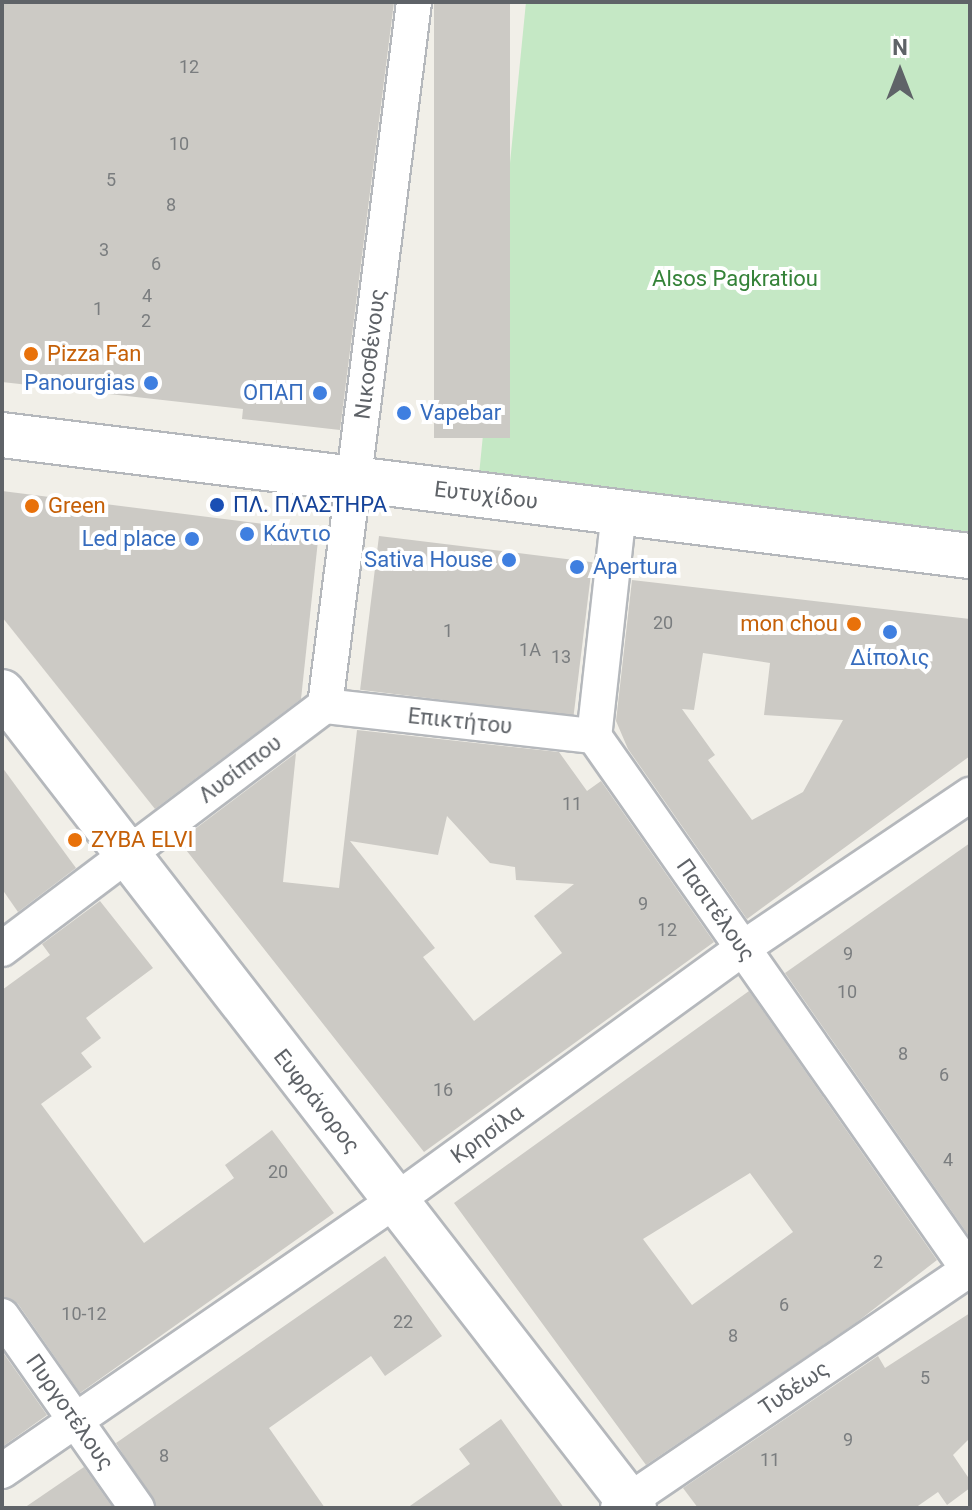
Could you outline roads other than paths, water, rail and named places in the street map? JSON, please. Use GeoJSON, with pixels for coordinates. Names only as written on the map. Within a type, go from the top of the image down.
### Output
{"type":"FeatureCollection","features":[{"type":"Feature","properties":{"kind":"street","name":"Νικοσθένους"},"geometry":{"type":"LineString","coordinates":[[325,706],[414,2]]}},
{"type":"Feature","properties":{"kind":"street","name":"Ευτυχίδου"},"geometry":{"type":"LineString","coordinates":[[2,435],[970,556]]}},
{"type":"Feature","properties":{"kind":"street"},"geometry":{"type":"LineString","coordinates":[[594,736],[619,511]]}},
{"type":"Feature","properties":{"kind":"street","name":"Ευφράνορος"},"geometry":{"type":"LineString","coordinates":[[2,692],[627,1506]]}},
{"type":"Feature","properties":{"kind":"street","name":"Επικτήτου"},"geometry":{"type":"LineString","coordinates":[[325,706],[594,736]]}},
{"type":"Feature","properties":{"kind":"street","name":"Λυσίππου"},"geometry":{"type":"LineString","coordinates":[[2,949],[325,706]]}},
{"type":"Feature","properties":{"kind":"street","name":"Πασιτέλους"},"geometry":{"type":"LineString","coordinates":[[594,736],[969,1269]]}},
{"type":"Feature","properties":{"kind":"street","name":"Κρησίλα"},"geometry":{"type":"LineString","coordinates":[[2,1471],[395,1201],[743,948],[970,795]]}},
{"type":"Feature","properties":{"kind":"street","name":"Τυδέως"},"geometry":{"type":"LineString","coordinates":[[627,1506],[969,1269]]}},
{"type":"Feature","properties":{"kind":"street","name":"Πυργοτέλους"},"geometry":{"type":"LineString","coordinates":[[2,1316],[137,1508]]}},
{"type":"Feature","properties":{"kind":"place","name":"Pizza Fan"},"geometry":{"type":"Point","coordinates":[31,354]}},
{"type":"Feature","properties":{"kind":"place","name":"Panourgias"},"geometry":{"type":"Point","coordinates":[151,383]}},
{"type":"Feature","properties":{"kind":"place","name":"ΟΠΑΠ"},"geometry":{"type":"Point","coordinates":[320,393]}},
{"type":"Feature","properties":{"kind":"place","name":"Vapebar"},"geometry":{"type":"Point","coordinates":[404,413]}},
{"type":"Feature","properties":{"kind":"place","name":"ΠΛ. ΠΛΑΣΤΗΡΑ"},"geometry":{"type":"Point","coordinates":[217,505]}},
{"type":"Feature","properties":{"kind":"place","name":"Green"},"geometry":{"type":"Point","coordinates":[32,506]}},
{"type":"Feature","properties":{"kind":"place","name":"Κάντιο"},"geometry":{"type":"Point","coordinates":[247,534]}},
{"type":"Feature","properties":{"kind":"place","name":"Led place"},"geometry":{"type":"Point","coordinates":[192,539]}},
{"type":"Feature","properties":{"kind":"place","name":"Sativa House"},"geometry":{"type":"Point","coordinates":[509,560]}},
{"type":"Feature","properties":{"kind":"place","name":"Apertura"},"geometry":{"type":"Point","coordinates":[577,567]}},
{"type":"Feature","properties":{"kind":"place","name":"mon chou"},"geometry":{"type":"Point","coordinates":[854,624]}},
{"type":"Feature","properties":{"kind":"place","name":"Δίπολις"},"geometry":{"type":"Point","coordinates":[890,632]}},
{"type":"Feature","properties":{"kind":"place","name":"ΖΥΒΑ ELVI"},"geometry":{"type":"Point","coordinates":[75,840]}},
{"type":"Feature","properties":{"kind":"park label","name":"Alsos Pagkratiou"},"geometry":{"type":"Point","coordinates":[735,279]}}]}
